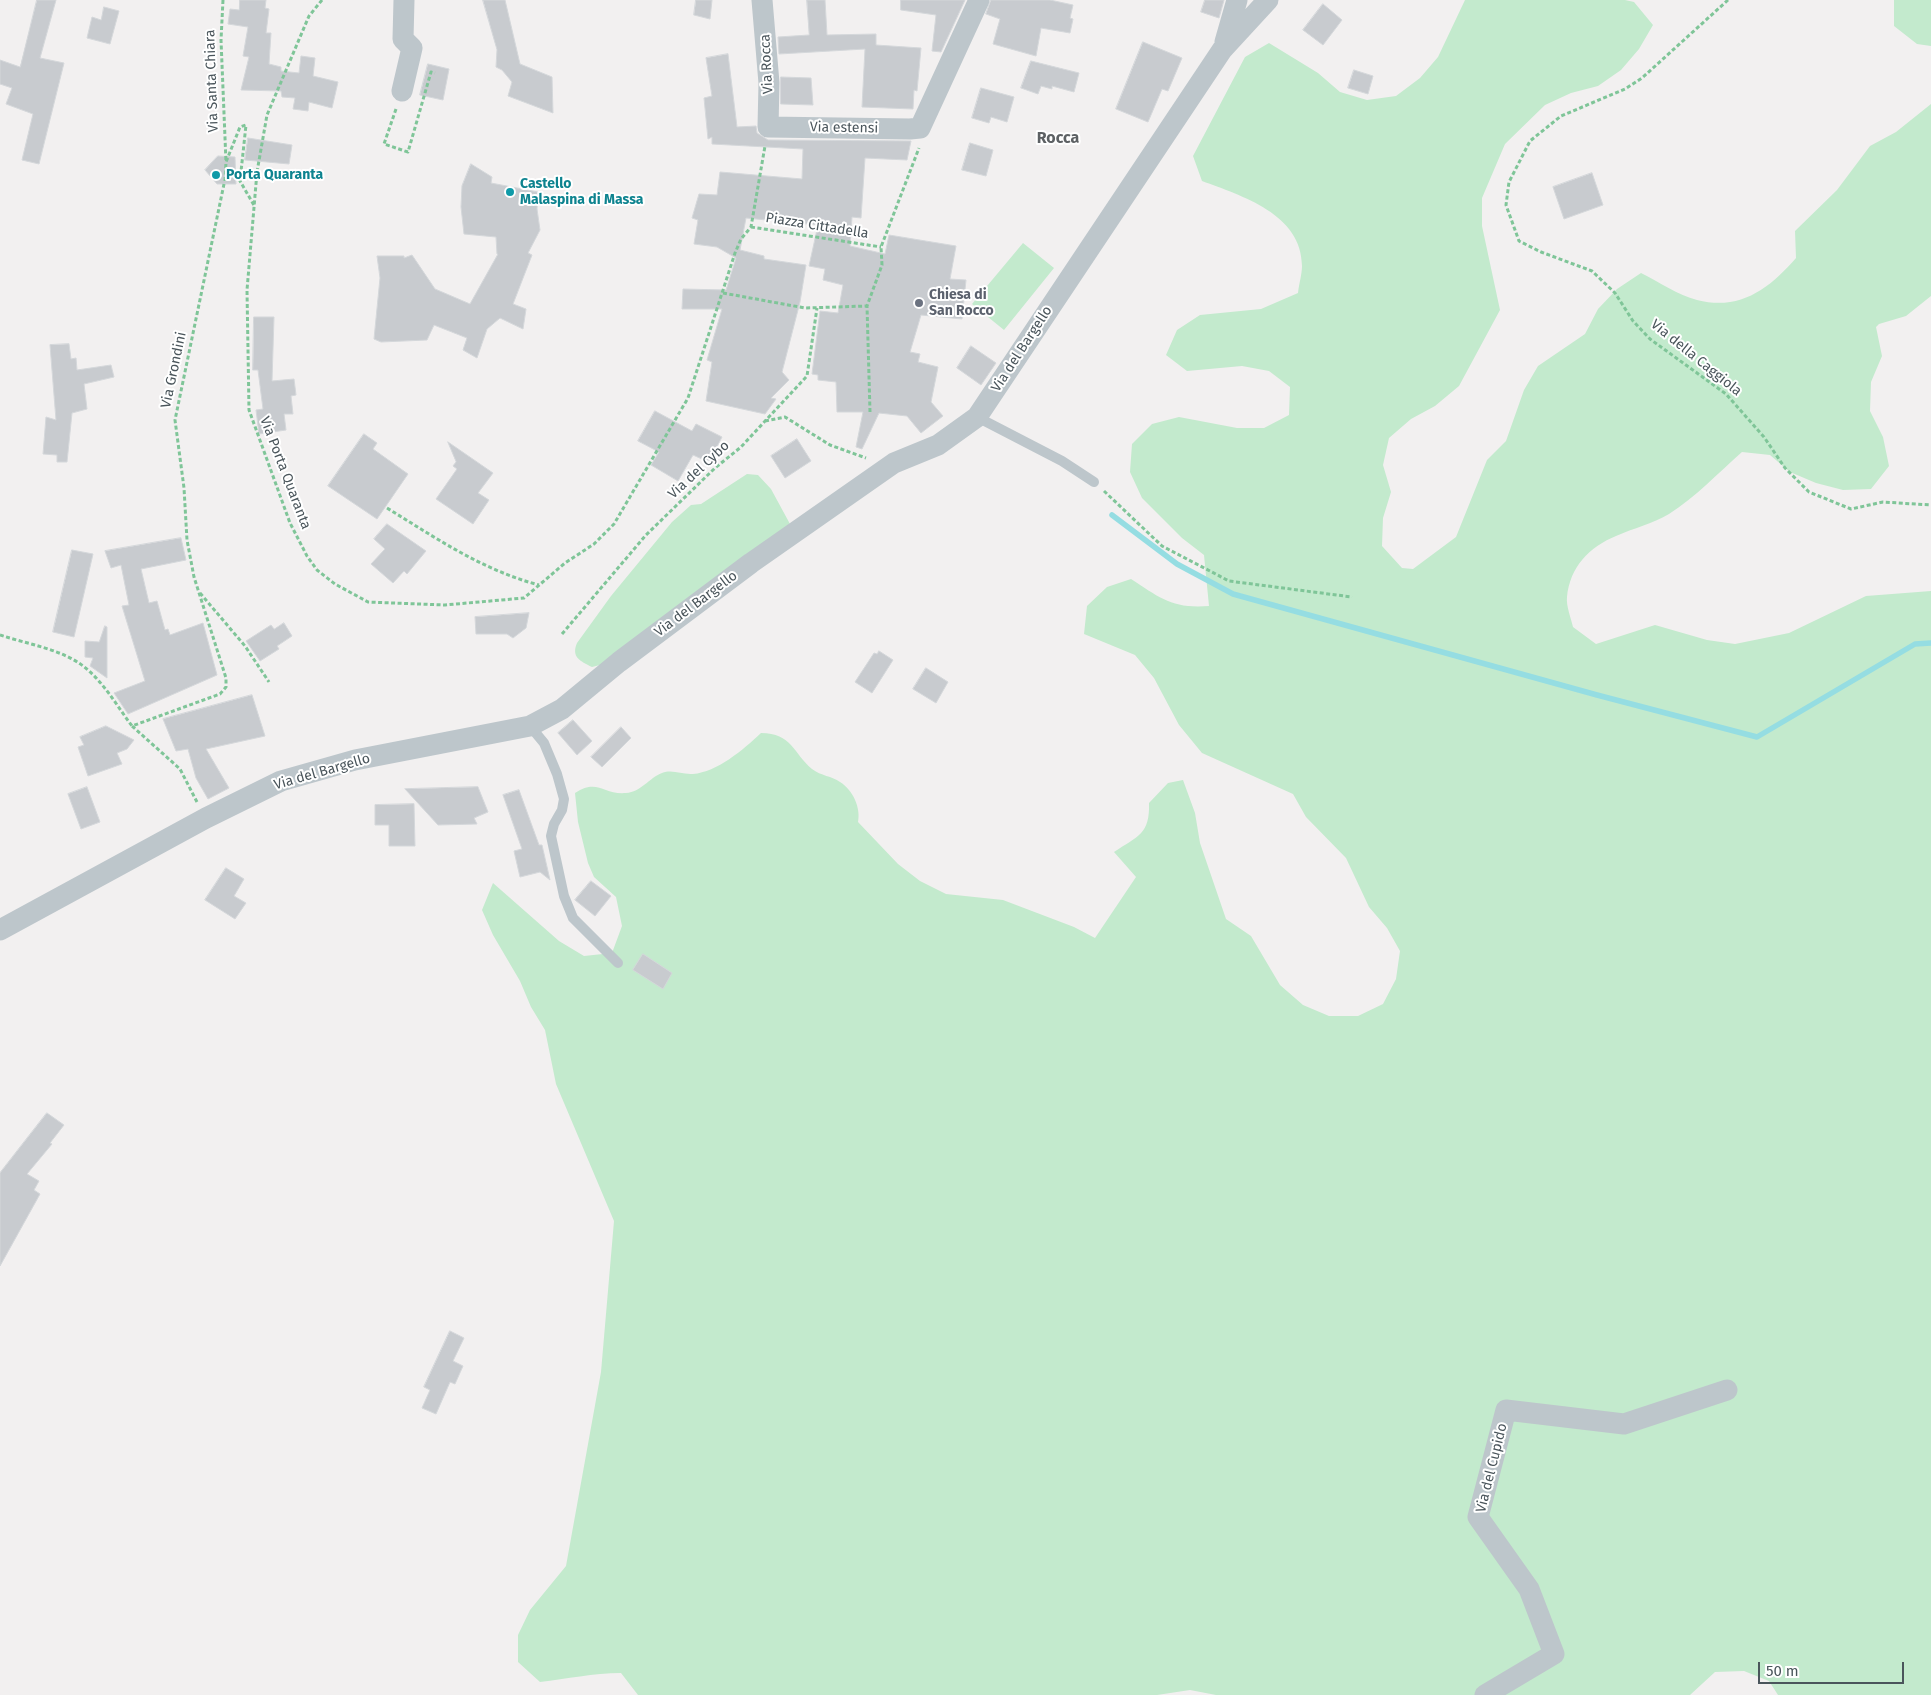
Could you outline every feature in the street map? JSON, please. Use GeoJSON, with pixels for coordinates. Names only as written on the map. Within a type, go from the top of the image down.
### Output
{"type":"FeatureCollection","features":[{"type":"Feature","properties":{"kind":"street"},"geometry":{"type":"LineString","coordinates":[[402,91],[412,48],[403,39],[404,0]]}},
{"type":"Feature","properties":{"kind":"street","name":"Via Rocca"},"geometry":{"type":"LineString","coordinates":[[762,0],[769,83],[768,127]]}},
{"type":"Feature","properties":{"kind":"street"},"geometry":{"type":"LineString","coordinates":[[920,128],[979,0]]}},
{"type":"Feature","properties":{"kind":"street"},"geometry":{"type":"LineString","coordinates":[[1222,50],[1237,0]]}},
{"type":"Feature","properties":{"kind":"street"},"geometry":{"type":"LineString","coordinates":[[1222,50],[1268,0]]}},
{"type":"Feature","properties":{"kind":"street","name":"Via del Bargello"},"geometry":{"type":"LineString","coordinates":[[0,930],[206,818],[281,782],[355,760],[530,726],[562,709],[619,662],[751,563],[894,463],[938,445],[977,417],[1222,50]]}},
{"type":"Feature","properties":{"kind":"street","name":"Via estensi"},"geometry":{"type":"LineString","coordinates":[[768,127],[920,128]]}},
{"type":"Feature","properties":{"kind":"street","name":"Via del Cupido"},"geometry":{"type":"LineString","coordinates":[[1485,1695],[1554,1654],[1529,1589],[1478,1517],[1506,1410],[1624,1424],[1727,1390]]}},
{"type":"Feature","properties":{"kind":"lane"},"geometry":{"type":"LineString","coordinates":[[977,417],[1062,461],[1094,482]]}},
{"type":"Feature","properties":{"kind":"lane"},"geometry":{"type":"LineString","coordinates":[[530,726],[544,743],[557,774],[564,799],[562,810],[551,836],[564,896],[572,918],[618,963]]}},
{"type":"Feature","properties":{"kind":"path","name":"Via Santa Chiara"},"geometry":{"type":"LineString","coordinates":[[223,0],[221,40],[226,162]]}},
{"type":"Feature","properties":{"kind":"path","name":"Via Porta Quaranta"},"geometry":{"type":"LineString","coordinates":[[322,0],[309,16],[267,115],[257,172],[247,290],[249,410],[290,523],[312,563],[335,584],[368,602],[445,605],[524,598],[565,562],[594,544],[614,524],[688,398],[735,253],[741,239],[751,227]]}},
{"type":"Feature","properties":{"kind":"path","name":"Via della Caggiola"},"geometry":{"type":"LineString","coordinates":[[1728,0],[1642,78],[1625,89],[1561,116],[1530,142],[1509,182],[1506,205],[1519,241],[1541,252],[1592,271],[1615,293],[1633,320],[1650,339],[1726,394],[1764,437],[1785,468],[1809,492],[1850,509],[1883,502],[1931,505]]}},
{"type":"Feature","properties":{"kind":"path"},"geometry":{"type":"LineString","coordinates":[[402,91],[384,144],[408,152],[431,72],[435,74]]}},
{"type":"Feature","properties":{"kind":"path","name":"Via Grondini"},"geometry":{"type":"LineString","coordinates":[[132,726],[220,694],[226,687],[226,678],[194,577],[187,540],[184,488],[175,420],[225,182],[226,162],[240,127],[246,126],[240,181],[255,208]]}},
{"type":"Feature","properties":{"kind":"path"},"geometry":{"type":"LineString","coordinates":[[751,227],[768,127]]}},
{"type":"Feature","properties":{"kind":"path"},"geometry":{"type":"LineString","coordinates":[[870,412],[867,306],[882,265],[881,247],[921,142],[920,128]]}},
{"type":"Feature","properties":{"kind":"path","name":"Piazza Cittadella"},"geometry":{"type":"LineString","coordinates":[[751,227],[881,247]]}},
{"type":"Feature","properties":{"kind":"path"},"geometry":{"type":"LineString","coordinates":[[723,293],[805,308],[867,306]]}},
{"type":"Feature","properties":{"kind":"path","name":"Via del Cybo"},"geometry":{"type":"LineString","coordinates":[[562,634],[646,535],[715,468],[741,447],[807,376],[817,308]]}},
{"type":"Feature","properties":{"kind":"path"},"geometry":{"type":"LineString","coordinates":[[764,422],[784,417],[830,444],[868,459],[894,463]]}},
{"type":"Feature","properties":{"kind":"path"},"geometry":{"type":"LineString","coordinates":[[1094,482],[1162,546],[1229,581],[1352,597]]}},
{"type":"Feature","properties":{"kind":"path"},"geometry":{"type":"LineString","coordinates":[[387,508],[460,554],[503,574],[539,585]]}},
{"type":"Feature","properties":{"kind":"path","name":"Via Grondini"},"geometry":{"type":"LineString","coordinates":[[199,592],[245,646],[269,682]]}},
{"type":"Feature","properties":{"kind":"path"},"geometry":{"type":"LineString","coordinates":[[0,635],[58,653],[83,666],[95,676],[132,726],[180,769],[206,818]]}},
{"type":"Feature","properties":{"kind":"green space"},"geometry":{"type":"Polygon","coordinates":[[[1465,0],[1625,0],[1634,2],[1653,25],[1639,49],[1621,70],[1598,86],[1571,93],[1545,105],[1505,144],[1482,198],[1482,226],[1500,310],[1459,386],[1435,406],[1411,419],[1389,438],[1383,465],[1391,492],[1383,518],[1382,546],[1402,568],[1413,569],[1456,537],[1487,460],[1506,441],[1524,390],[1538,366],[1585,334],[1598,309],[1617,289],[1641,273],[1690,298],[1712,303],[1740,300],[1764,288],[1796,258],[1795,231],[1837,190],[1870,146],[1896,132],[1931,104],[1931,296],[1906,316],[1879,324],[1876,327],[1882,356],[1871,382],[1870,411],[1883,437],[1889,466],[1871,489],[1843,490],[1816,483],[1790,472],[1770,455],[1742,452],[1698,492],[1669,514],[1606,541],[1589,552],[1572,576],[1567,601],[1573,627],[1596,644],[1655,625],[1707,640],[1735,644],[1789,633],[1866,596],[1931,591],[1931,1695],[1778,1695],[1769,1681],[1744,1671],[1715,1672],[1690,1695],[1216,1695],[1190,1690],[1157,1695],[638,1695],[621,1673],[540,1682],[518,1662],[518,1635],[530,1610],[566,1566],[601,1372],[614,1221],[556,1084],[545,1030],[531,1007],[520,981],[493,935],[482,910],[493,883],[559,941],[584,956],[612,953],[622,926],[616,897],[594,877],[588,863],[578,822],[575,793],[589,787],[595,787],[612,792],[626,793],[641,788],[662,773],[693,774],[702,772],[720,765],[761,733],[779,736],[786,740],[812,769],[845,785],[857,805],[858,822],[898,864],[920,881],[946,894],[1003,900],[1074,927],[1095,938],[1136,877],[1114,852],[1136,838],[1145,828],[1149,813],[1149,803],[1168,783],[1183,780],[1195,813],[1200,843],[1226,919],[1251,936],[1280,985],[1303,1005],[1329,1016],[1358,1016],[1383,1004],[1396,979],[1400,951],[1387,928],[1369,907],[1346,858],[1306,817],[1293,794],[1202,753],[1179,725],[1154,678],[1135,655],[1084,634],[1087,606],[1107,587],[1131,579],[1167,601],[1186,606],[1209,606],[1204,555],[1182,538],[1142,498],[1130,472],[1132,444],[1152,424],[1179,417],[1237,428],[1264,428],[1289,415],[1290,387],[1269,371],[1242,366],[1187,371],[1166,355],[1177,330],[1200,315],[1261,309],[1298,293],[1302,266],[1299,248],[1292,233],[1281,220],[1267,210],[1234,193],[1202,181],[1193,156],[1245,57],[1269,43],[1318,73],[1340,92],[1367,100],[1396,96],[1420,78],[1438,57],[1465,0]]]}},
{"type":"Feature","properties":{"kind":"green space"},"geometry":{"type":"Polygon","coordinates":[[[1894,0],[1931,0],[1931,46],[1917,44],[1894,26],[1894,0]]]}},
{"type":"Feature","properties":{"kind":"green space"},"geometry":{"type":"Polygon","coordinates":[[[1023,243],[1054,268],[1004,330],[972,304],[1023,243]]]}},
{"type":"Feature","properties":{"kind":"green space"},"geometry":{"type":"Polygon","coordinates":[[[747,474],[758,475],[771,489],[790,524],[600,665],[592,667],[580,660],[575,652],[577,643],[611,596],[672,522],[691,505],[701,504],[747,474]]]}},
{"type":"Feature","properties":{"kind":"building"},"geometry":{"type":"Polygon","coordinates":[[[37,0],[56,0],[40,58],[64,63],[39,164],[22,160],[33,114],[6,104],[12,88],[0,84],[0,60],[20,67],[37,0]]]}},
{"type":"Feature","properties":{"kind":"building"},"geometry":{"type":"Polygon","coordinates":[[[240,0],[266,0],[265,8],[269,9],[266,33],[271,33],[269,64],[281,67],[281,71],[299,73],[301,56],[315,58],[313,76],[338,82],[332,108],[309,102],[308,111],[293,109],[295,98],[282,97],[281,91],[241,90],[249,57],[243,56],[248,27],[228,24],[230,9],[239,10],[240,0]]]}},
{"type":"Feature","properties":{"kind":"building"},"geometry":{"type":"Polygon","coordinates":[[[483,0],[505,0],[520,64],[552,77],[553,113],[508,96],[512,82],[502,70],[496,67],[497,50],[483,0]]]}},
{"type":"Feature","properties":{"kind":"building"},"geometry":{"type":"Polygon","coordinates":[[[696,0],[712,0],[710,19],[694,15],[696,0]]]}},
{"type":"Feature","properties":{"kind":"building"},"geometry":{"type":"Polygon","coordinates":[[[807,0],[825,0],[827,35],[876,34],[876,45],[921,48],[917,91],[914,90],[913,109],[862,107],[865,49],[779,54],[778,37],[809,35],[807,0]]]}},
{"type":"Feature","properties":{"kind":"building"},"geometry":{"type":"Polygon","coordinates":[[[901,0],[965,0],[941,52],[932,51],[936,15],[901,10],[901,0]]]}},
{"type":"Feature","properties":{"kind":"building"},"geometry":{"type":"Polygon","coordinates":[[[991,0],[1050,0],[1073,5],[1070,18],[1073,19],[1070,33],[1041,28],[1036,56],[993,44],[1000,19],[986,14],[991,0]]]}},
{"type":"Feature","properties":{"kind":"building"},"geometry":{"type":"Polygon","coordinates":[[[1205,0],[1224,0],[1219,18],[1201,12],[1205,0]]]}},
{"type":"Feature","properties":{"kind":"building"},"geometry":{"type":"Polygon","coordinates":[[[1323,4],[1342,20],[1323,45],[1303,30],[1323,4]]]}},
{"type":"Feature","properties":{"kind":"building"},"geometry":{"type":"Polygon","coordinates":[[[104,7],[119,11],[110,44],[87,38],[92,17],[101,20],[104,7]]]}},
{"type":"Feature","properties":{"kind":"building"},"geometry":{"type":"Polygon","coordinates":[[[1143,42],[1182,58],[1168,91],[1162,89],[1148,122],[1116,109],[1143,42]]]}},
{"type":"Feature","properties":{"kind":"building"},"geometry":{"type":"Polygon","coordinates":[[[728,54],[737,127],[756,126],[757,133],[768,140],[911,141],[907,160],[865,158],[861,218],[852,217],[850,246],[885,254],[889,235],[956,246],[950,279],[966,280],[962,319],[921,315],[910,352],[920,354],[918,362],[938,367],[931,402],[943,416],[921,433],[907,416],[879,413],[862,449],[856,447],[863,412],[837,412],[836,382],[818,380],[818,375],[812,374],[820,311],[838,313],[843,285],[823,280],[825,269],[809,266],[818,225],[746,218],[740,250],[764,256],[764,259],[806,265],[800,302],[782,372],[789,380],[771,398],[776,399],[765,414],[706,401],[712,362],[707,360],[722,309],[682,309],[683,289],[726,290],[736,258],[717,247],[694,244],[698,220],[692,218],[699,194],[717,195],[720,172],[802,179],[803,149],[712,144],[712,137],[708,139],[704,98],[712,96],[706,58],[728,54]]]}},
{"type":"Feature","properties":{"kind":"building"},"geometry":{"type":"Polygon","coordinates":[[[1031,61],[1079,73],[1074,92],[1052,86],[1052,89],[1041,86],[1038,94],[1021,88],[1031,61]]]}},
{"type":"Feature","properties":{"kind":"building"},"geometry":{"type":"Polygon","coordinates":[[[428,64],[449,69],[443,100],[420,95],[428,64]]]}},
{"type":"Feature","properties":{"kind":"building"},"geometry":{"type":"Polygon","coordinates":[[[1354,70],[1373,76],[1368,94],[1348,88],[1354,70]]]}},
{"type":"Feature","properties":{"kind":"building"},"geometry":{"type":"Polygon","coordinates":[[[781,77],[811,78],[813,105],[781,104],[781,77]]]}},
{"type":"Feature","properties":{"kind":"building"},"geometry":{"type":"Polygon","coordinates":[[[981,88],[1014,97],[1007,122],[991,117],[989,123],[972,118],[981,88]]]}},
{"type":"Feature","properties":{"kind":"building"},"geometry":{"type":"Polygon","coordinates":[[[248,138],[292,145],[289,164],[245,160],[248,138]]]}},
{"type":"Feature","properties":{"kind":"building"},"geometry":{"type":"Polygon","coordinates":[[[970,143],[993,150],[986,176],[962,170],[970,143]]]}},
{"type":"Feature","properties":{"kind":"building"},"geometry":{"type":"Polygon","coordinates":[[[218,156],[235,157],[236,184],[217,184],[205,170],[218,156]]]}},
{"type":"Feature","properties":{"kind":"building"},"geometry":{"type":"Polygon","coordinates":[[[471,164],[492,177],[491,183],[538,192],[537,209],[540,230],[528,253],[532,255],[513,304],[526,309],[523,329],[500,318],[487,329],[477,358],[463,350],[467,338],[434,325],[427,340],[381,342],[374,339],[380,278],[377,256],[404,256],[404,258],[412,255],[435,289],[470,304],[498,254],[496,237],[464,234],[461,207],[462,186],[471,164]]]}},
{"type":"Feature","properties":{"kind":"building"},"geometry":{"type":"Polygon","coordinates":[[[1592,173],[1603,205],[1564,219],[1553,187],[1592,173]]]}},
{"type":"Feature","properties":{"kind":"building"},"geometry":{"type":"Polygon","coordinates":[[[254,317],[274,317],[272,381],[294,379],[296,395],[291,396],[293,414],[284,414],[286,430],[259,434],[256,410],[263,409],[258,370],[253,370],[254,317]]]}},
{"type":"Feature","properties":{"kind":"building"},"geometry":{"type":"Polygon","coordinates":[[[69,344],[71,359],[76,358],[77,370],[111,365],[114,377],[84,384],[87,409],[72,413],[67,462],[57,462],[57,455],[43,454],[46,417],[56,420],[50,345],[69,344]]]}},
{"type":"Feature","properties":{"kind":"building"},"geometry":{"type":"Polygon","coordinates":[[[971,346],[996,363],[981,385],[957,368],[971,346]]]}},
{"type":"Feature","properties":{"kind":"building"},"geometry":{"type":"Polygon","coordinates":[[[655,411],[692,431],[696,424],[722,437],[710,460],[704,460],[693,455],[678,481],[651,465],[659,452],[638,441],[655,411]]]}},
{"type":"Feature","properties":{"kind":"building"},"geometry":{"type":"Polygon","coordinates":[[[364,434],[377,443],[373,449],[408,474],[377,519],[328,486],[364,434]]]}},
{"type":"Feature","properties":{"kind":"building"},"geometry":{"type":"Polygon","coordinates":[[[797,439],[811,461],[785,478],[771,456],[797,439]]]}},
{"type":"Feature","properties":{"kind":"building"},"geometry":{"type":"Polygon","coordinates":[[[448,442],[493,473],[478,493],[489,500],[473,524],[436,499],[457,469],[453,466],[456,462],[448,442]]]}},
{"type":"Feature","properties":{"kind":"building"},"geometry":{"type":"Polygon","coordinates":[[[387,524],[426,551],[407,574],[404,571],[393,583],[371,564],[385,549],[374,539],[387,524]]]}},
{"type":"Feature","properties":{"kind":"building"},"geometry":{"type":"Polygon","coordinates":[[[181,538],[186,560],[141,569],[149,603],[157,601],[165,630],[168,629],[170,635],[203,623],[217,675],[128,714],[114,693],[145,681],[122,606],[129,605],[121,565],[111,568],[105,551],[181,538]]]}},
{"type":"Feature","properties":{"kind":"building"},"geometry":{"type":"Polygon","coordinates":[[[72,550],[93,554],[74,637],[53,632],[72,550]]]}},
{"type":"Feature","properties":{"kind":"building"},"geometry":{"type":"Polygon","coordinates":[[[529,613],[526,628],[513,638],[507,634],[476,634],[475,617],[529,613]]]}},
{"type":"Feature","properties":{"kind":"building"},"geometry":{"type":"Polygon","coordinates":[[[284,623],[292,636],[277,646],[279,649],[260,661],[246,641],[271,625],[274,629],[284,623]]]}},
{"type":"Feature","properties":{"kind":"building"},"geometry":{"type":"Polygon","coordinates":[[[105,626],[107,627],[107,678],[90,666],[93,658],[85,657],[85,641],[99,642],[105,626]]]}},
{"type":"Feature","properties":{"kind":"building"},"geometry":{"type":"Polygon","coordinates":[[[879,651],[893,660],[872,693],[855,682],[874,653],[877,654],[879,651]]]}},
{"type":"Feature","properties":{"kind":"building"},"geometry":{"type":"Polygon","coordinates":[[[926,668],[948,682],[936,703],[913,689],[926,668]]]}},
{"type":"Feature","properties":{"kind":"building"},"geometry":{"type":"Polygon","coordinates":[[[252,695],[265,736],[206,749],[229,788],[208,799],[196,778],[188,749],[176,751],[163,719],[252,695]]]}},
{"type":"Feature","properties":{"kind":"building"},"geometry":{"type":"Polygon","coordinates":[[[573,720],[592,741],[577,755],[558,733],[573,720]]]}},
{"type":"Feature","properties":{"kind":"building"},"geometry":{"type":"Polygon","coordinates":[[[106,726],[134,740],[127,749],[117,753],[122,764],[88,776],[78,747],[84,745],[80,737],[106,726]]]}},
{"type":"Feature","properties":{"kind":"building"},"geometry":{"type":"Polygon","coordinates":[[[621,727],[631,738],[602,767],[591,757],[621,727]]]}},
{"type":"Feature","properties":{"kind":"building"},"geometry":{"type":"Polygon","coordinates":[[[87,787],[100,822],[81,829],[68,794],[87,787]]]}},
{"type":"Feature","properties":{"kind":"building"},"geometry":{"type":"Polygon","coordinates":[[[478,787],[488,812],[474,818],[477,824],[438,825],[405,789],[478,787]]]}},
{"type":"Feature","properties":{"kind":"building"},"geometry":{"type":"Polygon","coordinates":[[[519,790],[539,845],[542,845],[550,880],[540,872],[520,877],[514,851],[522,849],[503,795],[519,790]]]}},
{"type":"Feature","properties":{"kind":"building"},"geometry":{"type":"Polygon","coordinates":[[[414,804],[415,846],[389,846],[389,825],[375,825],[375,805],[414,804]]]}},
{"type":"Feature","properties":{"kind":"building"},"geometry":{"type":"Polygon","coordinates":[[[226,868],[244,879],[234,896],[246,903],[235,919],[205,900],[226,868]]]}},
{"type":"Feature","properties":{"kind":"building"},"geometry":{"type":"Polygon","coordinates":[[[591,881],[611,896],[595,916],[575,900],[591,881]]]}},
{"type":"Feature","properties":{"kind":"building"},"geometry":{"type":"Polygon","coordinates":[[[643,954],[672,973],[663,989],[633,970],[643,954]]]}},
{"type":"Feature","properties":{"kind":"building"},"geometry":{"type":"Polygon","coordinates":[[[47,1113],[64,1125],[50,1143],[52,1144],[27,1174],[39,1181],[34,1190],[40,1194],[0,1266],[0,1173],[47,1113]]]}},
{"type":"Feature","properties":{"kind":"building"},"geometry":{"type":"Polygon","coordinates":[[[450,1331],[464,1338],[453,1361],[463,1366],[455,1384],[450,1382],[436,1414],[422,1408],[430,1390],[424,1387],[450,1331]]]}},
{"type":"Feature","properties":{"kind":"waterway"},"geometry":{"type":"LineString","coordinates":[[1112,515],[1177,564],[1233,594],[1597,695],[1757,737],[1915,644],[1931,643]]}},
{"type":"Feature","properties":{"kind":"place","name":"Porta Quaranta"},"geometry":{"type":"Point","coordinates":[216,175]}},
{"type":"Feature","properties":{"kind":"place","name":"Castello Malaspina di Massa"},"geometry":{"type":"Point","coordinates":[510,192]}},
{"type":"Feature","properties":{"kind":"place","name":"Chiesa di San Rocco"},"geometry":{"type":"Point","coordinates":[919,303]}},
{"type":"Feature","properties":{"kind":"district","name":"Rocca"},"geometry":{"type":"Point","coordinates":[1058,139]}}]}
